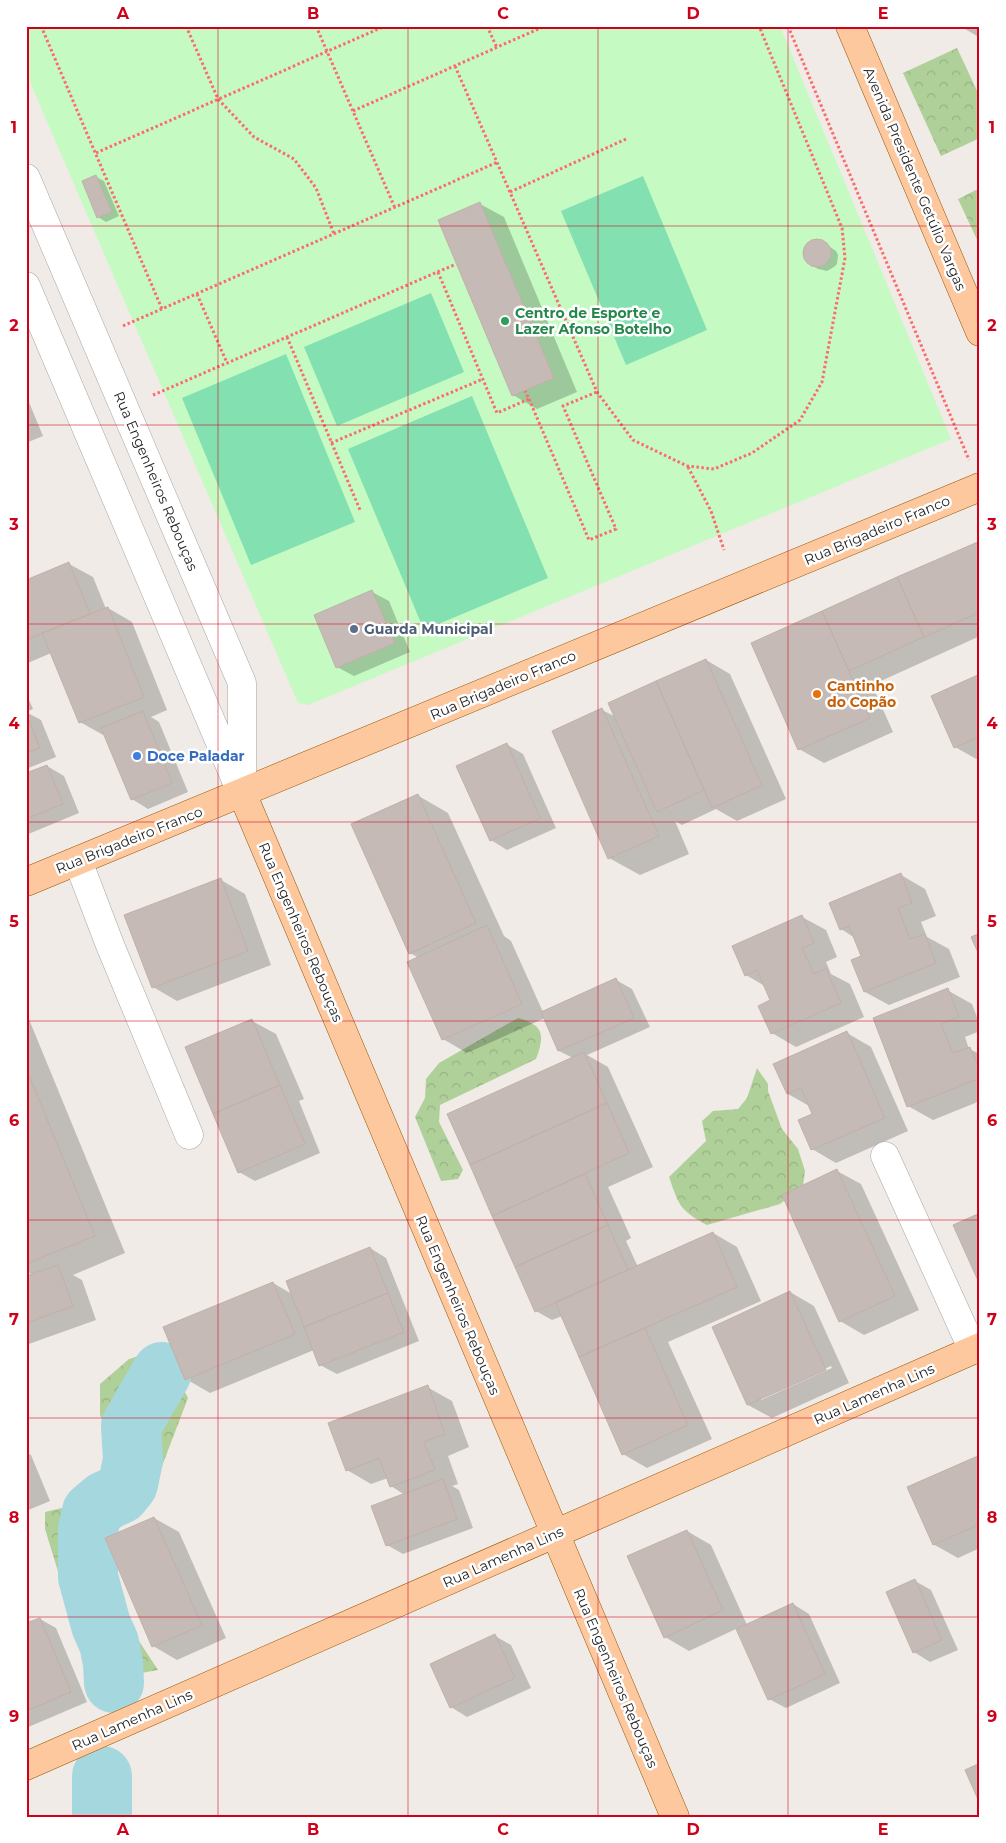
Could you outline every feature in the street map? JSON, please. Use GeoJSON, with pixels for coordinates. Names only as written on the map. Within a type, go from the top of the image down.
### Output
{"type":"FeatureCollection","features":[{"type":"Feature","properties":{"kind":"main road","name":"Avenida Presidente Getúlio Vargas"},"geometry":{"type":"LineString","coordinates":[[850,26],[980,332]]}},
{"type":"Feature","properties":{"kind":"main road","name":"Rua Brigadeiro Franco"},"geometry":{"type":"LineString","coordinates":[[26,882],[980,487]]}},
{"type":"Feature","properties":{"kind":"main road","name":"Rua Engenheiros Rebouças"},"geometry":{"type":"LineString","coordinates":[[242,793],[675,1817]]}},
{"type":"Feature","properties":{"kind":"main road","name":"Rua Lamenha Lins"},"geometry":{"type":"LineString","coordinates":[[26,1766],[976,1348]]}},
{"type":"Feature","properties":{"kind":"street","name":"Rua Engenheiros Rebouças"},"geometry":{"type":"LineString","coordinates":[[28,188],[242,683],[242,793]]}},
{"type":"Feature","properties":{"kind":"street","name":"Rua Engenheiros Rebouças"},"geometry":{"type":"LineString","coordinates":[[26,286],[242,793]]}},
{"type":"Feature","properties":{"kind":"street"},"geometry":{"type":"LineString","coordinates":[[78,861],[110,945],[189,1135]]}},
{"type":"Feature","properties":{"kind":"street"},"geometry":{"type":"LineString","coordinates":[[885,1156],[976,1348]]}},
{"type":"Feature","properties":{"kind":"path"},"geometry":{"type":"LineString","coordinates":[[41,26],[162,309]]}},
{"type":"Feature","properties":{"kind":"path"},"geometry":{"type":"LineString","coordinates":[[186,26],[218,99],[254,136],[294,159],[316,188],[334,234]]}},
{"type":"Feature","properties":{"kind":"path"},"geometry":{"type":"LineString","coordinates":[[316,26],[395,208]]}},
{"type":"Feature","properties":{"kind":"path"},"geometry":{"type":"LineString","coordinates":[[96,153],[385,26]]}},
{"type":"Feature","properties":{"kind":"path"},"geometry":{"type":"LineString","coordinates":[[487,26],[496,48]]}},
{"type":"Feature","properties":{"kind":"path"},"geometry":{"type":"LineString","coordinates":[[353,111],[545,26]]}},
{"type":"Feature","properties":{"kind":"path"},"geometry":{"type":"LineString","coordinates":[[455,66],[597,392],[633,440],[687,466],[714,469],[752,453],[800,420],[822,382],[845,258],[842,228],[759,26]]}},
{"type":"Feature","properties":{"kind":"path"},"geometry":{"type":"LineString","coordinates":[[788,26],[964,449]]}},
{"type":"Feature","properties":{"kind":"path"},"geometry":{"type":"LineString","coordinates":[[510,192],[626,139]]}},
{"type":"Feature","properties":{"kind":"path"},"geometry":{"type":"LineString","coordinates":[[122,327],[498,162]]}},
{"type":"Feature","properties":{"kind":"path"},"geometry":{"type":"LineString","coordinates":[[151,396],[456,264]]}},
{"type":"Feature","properties":{"kind":"path"},"geometry":{"type":"LineString","coordinates":[[438,272],[497,413],[529,399]]}},
{"type":"Feature","properties":{"kind":"path"},"geometry":{"type":"LineString","coordinates":[[197,294],[227,363]]}},
{"type":"Feature","properties":{"kind":"path"},"geometry":{"type":"LineString","coordinates":[[287,338],[360,510]]}},
{"type":"Feature","properties":{"kind":"path"},"geometry":{"type":"LineString","coordinates":[[331,442],[483,379]]}},
{"type":"Feature","properties":{"kind":"path"},"geometry":{"type":"LineString","coordinates":[[525,390],[589,540],[616,529],[563,406],[597,392]]}},
{"type":"Feature","properties":{"kind":"path"},"geometry":{"type":"LineString","coordinates":[[687,466],[711,511],[724,550]]}},
{"type":"Feature","properties":{"kind":"green space"},"geometry":{"type":"Polygon","coordinates":[[[26,26],[780,26],[951,439],[308,705],[298,703],[26,73],[26,26]]]}},
{"type":"Feature","properties":{"kind":"green space"},"geometry":{"type":"Polygon","coordinates":[[[957,48],[980,97],[980,138],[941,156],[903,73],[957,48]]]}},
{"type":"Feature","properties":{"kind":"green space"},"geometry":{"type":"Polygon","coordinates":[[[643,176],[707,330],[626,365],[561,211],[643,176]]]}},
{"type":"Feature","properties":{"kind":"green space"},"geometry":{"type":"Polygon","coordinates":[[[980,188],[980,246],[958,199],[980,188]]]}},
{"type":"Feature","properties":{"kind":"green space"},"geometry":{"type":"Polygon","coordinates":[[[431,293],[464,372],[337,426],[304,347],[431,293]]]}},
{"type":"Feature","properties":{"kind":"green space"},"geometry":{"type":"Polygon","coordinates":[[[286,354],[355,522],[251,565],[182,398],[286,354]]]}},
{"type":"Feature","properties":{"kind":"green space"},"geometry":{"type":"Polygon","coordinates":[[[472,396],[548,578],[424,630],[348,449],[472,396]]]}},
{"type":"Feature","properties":{"kind":"green space"},"geometry":{"type":"Polygon","coordinates":[[[518,1018],[533,1024],[540,1032],[541,1043],[536,1059],[440,1105],[439,1122],[463,1170],[458,1179],[441,1181],[415,1117],[425,1098],[426,1079],[439,1063],[518,1018]]]}},
{"type":"Feature","properties":{"kind":"green space"},"geometry":{"type":"Polygon","coordinates":[[[757,1068],[768,1084],[768,1091],[782,1129],[798,1149],[805,1171],[803,1186],[780,1204],[707,1225],[685,1211],[681,1206],[669,1177],[706,1141],[702,1121],[713,1111],[738,1109],[747,1098],[757,1068]]]}},
{"type":"Feature","properties":{"kind":"green space"},"geometry":{"type":"Polygon","coordinates":[[[162,1349],[188,1398],[149,1500],[102,1532],[101,1544],[104,1581],[114,1629],[137,1638],[158,1670],[97,1681],[64,1591],[45,1529],[45,1512],[79,1504],[97,1487],[101,1470],[115,1447],[100,1415],[100,1384],[129,1359],[162,1349]]]}},
{"type":"Feature","properties":{"kind":"building"},"geometry":{"type":"Polygon","coordinates":[[[96,175],[112,212],[97,218],[82,181],[96,175]]]}},
{"type":"Feature","properties":{"kind":"building","name":"Centro de Esporte e Lazer Afonso Botelho"},"geometry":{"type":"Polygon","coordinates":[[[480,202],[554,378],[512,396],[438,220],[480,202]]]}},
{"type":"Feature","properties":{"kind":"building"},"geometry":{"type":"Polygon","coordinates":[[[817,239],[827,243],[831,253],[827,263],[817,267],[807,263],[803,253],[807,243],[817,239]]]}},
{"type":"Feature","properties":{"kind":"building"},"geometry":{"type":"Polygon","coordinates":[[[980,541],[980,612],[924,637],[897,577],[980,541]]]}},
{"type":"Feature","properties":{"kind":"building"},"geometry":{"type":"Polygon","coordinates":[[[69,562],[90,614],[26,640],[26,580],[69,562]]]}},
{"type":"Feature","properties":{"kind":"building"},"geometry":{"type":"Polygon","coordinates":[[[897,577],[924,637],[849,671],[822,611],[897,577]]]}},
{"type":"Feature","properties":{"kind":"building","name":"Guarda Municipal"},"geometry":{"type":"Polygon","coordinates":[[[372,590],[395,643],[336,668],[314,615],[372,590]]]}},
{"type":"Feature","properties":{"kind":"building"},"geometry":{"type":"Polygon","coordinates":[[[108,607],[144,697],[79,723],[42,633],[108,607]]]}},
{"type":"Feature","properties":{"kind":"building","name":"Cantinho do Copão"},"geometry":{"type":"Polygon","coordinates":[[[822,611],[870,718],[798,750],[751,643],[822,611]]]}},
{"type":"Feature","properties":{"kind":"building"},"geometry":{"type":"Polygon","coordinates":[[[706,659],[762,785],[712,808],[656,681],[706,659]]]}},
{"type":"Feature","properties":{"kind":"building"},"geometry":{"type":"Polygon","coordinates":[[[980,674],[980,736],[954,748],[931,696],[980,674]]]}},
{"type":"Feature","properties":{"kind":"building"},"geometry":{"type":"Polygon","coordinates":[[[656,681],[704,790],[657,812],[608,703],[656,681]]]}},
{"type":"Feature","properties":{"kind":"building"},"geometry":{"type":"Polygon","coordinates":[[[602,708],[659,836],[608,859],[552,731],[602,708]]]}},
{"type":"Feature","properties":{"kind":"building","name":"Doce Paladar"},"geometry":{"type":"Polygon","coordinates":[[[143,711],[172,783],[131,800],[101,728],[143,711]]]}},
{"type":"Feature","properties":{"kind":"building"},"geometry":{"type":"Polygon","coordinates":[[[26,713],[40,748],[26,753],[26,713]]]}},
{"type":"Feature","properties":{"kind":"building"},"geometry":{"type":"Polygon","coordinates":[[[507,743],[540,818],[490,841],[456,766],[507,743]]]}},
{"type":"Feature","properties":{"kind":"building"},"geometry":{"type":"Polygon","coordinates":[[[47,765],[63,804],[26,819],[26,773],[47,765]]]}},
{"type":"Feature","properties":{"kind":"building"},"geometry":{"type":"Polygon","coordinates":[[[418,794],[476,923],[409,954],[351,824],[418,794]]]}},
{"type":"Feature","properties":{"kind":"building"},"geometry":{"type":"Polygon","coordinates":[[[901,873],[912,903],[898,908],[910,939],[925,934],[936,963],[864,992],[851,960],[861,956],[849,926],[840,930],[829,903],[901,873]]]}},
{"type":"Feature","properties":{"kind":"building"},"geometry":{"type":"Polygon","coordinates":[[[221,878],[248,951],[152,988],[124,915],[221,878]]]}},
{"type":"Feature","properties":{"kind":"building"},"geometry":{"type":"Polygon","coordinates":[[[802,915],[814,943],[802,948],[814,974],[826,969],[841,1003],[771,1034],[758,1006],[770,1000],[757,970],[745,976],[732,946],[802,915]]]}},
{"type":"Feature","properties":{"kind":"building"},"geometry":{"type":"Polygon","coordinates":[[[487,925],[522,1004],[442,1040],[407,962],[487,925]]]}},
{"type":"Feature","properties":{"kind":"building"},"geometry":{"type":"Polygon","coordinates":[[[980,933],[980,957],[971,937],[980,933]]]}},
{"type":"Feature","properties":{"kind":"building"},"geometry":{"type":"Polygon","coordinates":[[[616,978],[634,1018],[558,1051],[541,1012],[616,978]]]}},
{"type":"Feature","properties":{"kind":"building"},"geometry":{"type":"Polygon","coordinates":[[[948,988],[959,1017],[941,1024],[953,1053],[970,1047],[980,1071],[980,1078],[907,1107],[873,1018],[948,988]]]}},
{"type":"Feature","properties":{"kind":"building"},"geometry":{"type":"Polygon","coordinates":[[[252,1019],[280,1085],[213,1114],[185,1047],[252,1019]]]}},
{"type":"Feature","properties":{"kind":"building"},"geometry":{"type":"Polygon","coordinates":[[[847,1031],[885,1118],[811,1150],[798,1120],[812,1114],[801,1088],[787,1094],[773,1064],[847,1031]]]}},
{"type":"Feature","properties":{"kind":"building"},"geometry":{"type":"Polygon","coordinates":[[[584,1052],[607,1103],[470,1165],[447,1114],[584,1052]]]}},
{"type":"Feature","properties":{"kind":"building"},"geometry":{"type":"Polygon","coordinates":[[[26,1068],[95,1236],[26,1264],[26,1068]]]}},
{"type":"Feature","properties":{"kind":"building"},"geometry":{"type":"Polygon","coordinates":[[[280,1085],[305,1144],[238,1173],[213,1114],[280,1085]]]}},
{"type":"Feature","properties":{"kind":"building"},"geometry":{"type":"Polygon","coordinates":[[[607,1103],[629,1153],[492,1216],[470,1165],[607,1103]]]}},
{"type":"Feature","properties":{"kind":"building"},"geometry":{"type":"Polygon","coordinates":[[[837,1169],[895,1296],[839,1322],[782,1195],[837,1169]]]}},
{"type":"Feature","properties":{"kind":"building"},"geometry":{"type":"Polygon","coordinates":[[[585,1174],[608,1225],[515,1267],[492,1216],[585,1174]]]}},
{"type":"Feature","properties":{"kind":"building"},"geometry":{"type":"Polygon","coordinates":[[[980,1213],[980,1285],[953,1225],[980,1213]]]}},
{"type":"Feature","properties":{"kind":"building"},"geometry":{"type":"Polygon","coordinates":[[[608,1225],[628,1270],[535,1312],[515,1267],[608,1225]]]}},
{"type":"Feature","properties":{"kind":"building"},"geometry":{"type":"Polygon","coordinates":[[[713,1232],[737,1287],[579,1357],[555,1302],[713,1232]]]}},
{"type":"Feature","properties":{"kind":"building"},"geometry":{"type":"Polygon","coordinates":[[[370,1247],[388,1293],[304,1327],[286,1281],[370,1247]]]}},
{"type":"Feature","properties":{"kind":"building"},"geometry":{"type":"Polygon","coordinates":[[[58,1265],[73,1306],[26,1323],[26,1276],[58,1265]]]}},
{"type":"Feature","properties":{"kind":"building"},"geometry":{"type":"Polygon","coordinates":[[[273,1282],[295,1334],[185,1380],[163,1327],[273,1282]]]}},
{"type":"Feature","properties":{"kind":"building"},"geometry":{"type":"Polygon","coordinates":[[[790,1291],[826,1370],[747,1405],[712,1327],[790,1291]]]}},
{"type":"Feature","properties":{"kind":"building"},"geometry":{"type":"Polygon","coordinates":[[[388,1293],[404,1332],[319,1366],[304,1327],[388,1293]]]}},
{"type":"Feature","properties":{"kind":"building"},"geometry":{"type":"Polygon","coordinates":[[[645,1328],[688,1425],[622,1455],[579,1357],[645,1328]]]}},
{"type":"Feature","properties":{"kind":"building"},"geometry":{"type":"Polygon","coordinates":[[[428,1385],[445,1434],[424,1442],[435,1470],[390,1487],[379,1458],[346,1471],[328,1423],[428,1385]]]}},
{"type":"Feature","properties":{"kind":"building"},"geometry":{"type":"Polygon","coordinates":[[[980,1455],[980,1524],[933,1545],[907,1487],[980,1455]]]}},
{"type":"Feature","properties":{"kind":"building"},"geometry":{"type":"Polygon","coordinates":[[[443,1479],[457,1519],[386,1546],[371,1506],[443,1479]]]}},
{"type":"Feature","properties":{"kind":"building"},"geometry":{"type":"Polygon","coordinates":[[[154,1517],[202,1625],[152,1647],[105,1538],[154,1517]]]}},
{"type":"Feature","properties":{"kind":"building"},"geometry":{"type":"Polygon","coordinates":[[[687,1530],[723,1610],[664,1638],[627,1556],[687,1530]]]}},
{"type":"Feature","properties":{"kind":"building"},"geometry":{"type":"Polygon","coordinates":[[[915,1579],[942,1640],[913,1653],[886,1592],[915,1579]]]}},
{"type":"Feature","properties":{"kind":"building"},"geometry":{"type":"Polygon","coordinates":[[[793,1603],[825,1674],[768,1700],[736,1629],[793,1603]]]}},
{"type":"Feature","properties":{"kind":"building"},"geometry":{"type":"Polygon","coordinates":[[[40,1618],[71,1692],[26,1711],[26,1623],[40,1618]]]}},
{"type":"Feature","properties":{"kind":"building"},"geometry":{"type":"Polygon","coordinates":[[[495,1634],[515,1678],[450,1708],[430,1664],[495,1634]]]}},
{"type":"Feature","properties":{"kind":"building"},"geometry":{"type":"Polygon","coordinates":[[[980,1763],[980,1804],[965,1770],[980,1763]]]}},
{"type":"Feature","properties":{"kind":"waterway"},"geometry":{"type":"LineString","coordinates":[[114,1683],[109,1643],[101,1625],[88,1577],[88,1530],[92,1512],[105,1501],[120,1494],[128,1484],[133,1460],[131,1426],[162,1372]]}},
{"type":"Feature","properties":{"kind":"waterway"},"geometry":{"type":"LineString","coordinates":[[102,1776],[102,1817]]}},
{"type":"Feature","properties":{"kind":"place","name":"Centro de Esporte e Lazer Afonso Botelho"},"geometry":{"type":"Point","coordinates":[505,321]}},
{"type":"Feature","properties":{"kind":"place","name":"Guarda Municipal"},"geometry":{"type":"Point","coordinates":[354,629]}},
{"type":"Feature","properties":{"kind":"place","name":"Cantinho do Copão"},"geometry":{"type":"Point","coordinates":[817,694]}},
{"type":"Feature","properties":{"kind":"place","name":"Doce Paladar"},"geometry":{"type":"Point","coordinates":[137,756]}}]}
